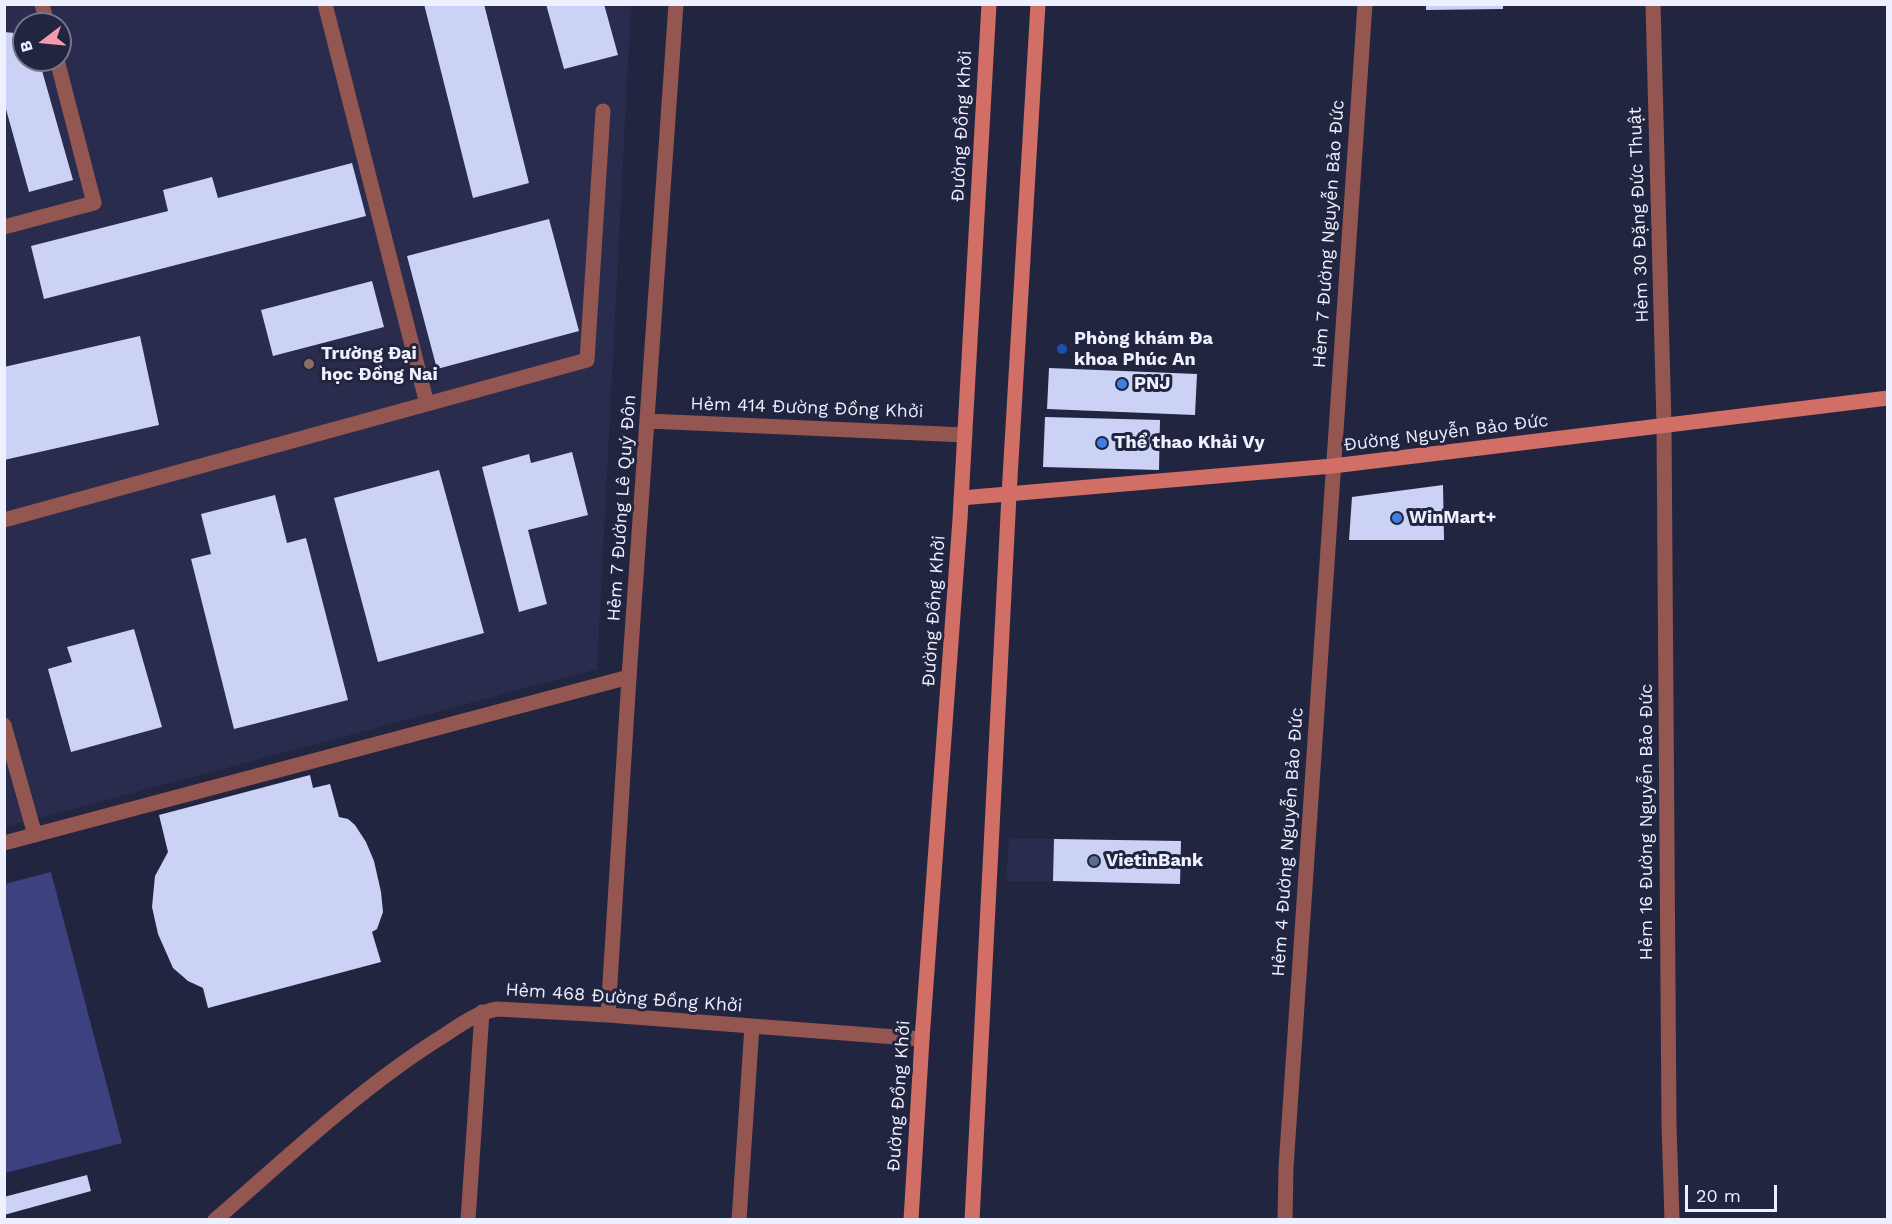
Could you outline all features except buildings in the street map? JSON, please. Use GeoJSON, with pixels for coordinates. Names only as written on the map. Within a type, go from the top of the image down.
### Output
{"type":"FeatureCollection","features":[{"type":"Feature","properties":{"kind":"main road","name":"Đường Đồng Khởi"},"geometry":{"type":"LineString","coordinates":[[911,1220],[961,498],[989,4]]}},
{"type":"Feature","properties":{"kind":"main road"},"geometry":{"type":"LineString","coordinates":[[972,1220],[1009,495],[1038,4]]}},
{"type":"Feature","properties":{"kind":"main road","name":"Đường Nguyễn Bảo Đức"},"geometry":{"type":"LineString","coordinates":[[961,498],[1333,466],[1887,398]]}},
{"type":"Feature","properties":{"kind":"street"},"geometry":{"type":"LineString","coordinates":[[325,4],[427,404]]}},
{"type":"Feature","properties":{"kind":"street","name":"Hẻm 7 Đường Lê Quý Đôn"},"geometry":{"type":"LineString","coordinates":[[608,1015],[676,4]]}},
{"type":"Feature","properties":{"kind":"street","name":"Hẻm 7 Đường Nguyễn Bảo Đức"},"geometry":{"type":"LineString","coordinates":[[1333,466],[1365,4]]}},
{"type":"Feature","properties":{"kind":"street","name":"Hẻm 30 Đặng Đức Thuật"},"geometry":{"type":"LineString","coordinates":[[1653,4],[1664,425]]}},
{"type":"Feature","properties":{"kind":"street"},"geometry":{"type":"LineString","coordinates":[[4,227],[93,203],[60,72]]}},
{"type":"Feature","properties":{"kind":"street"},"geometry":{"type":"LineString","coordinates":[[4,520],[587,360],[603,111]]}},
{"type":"Feature","properties":{"kind":"street","name":"Hẻm 414 Đường Đồng Khởi"},"geometry":{"type":"LineString","coordinates":[[648,421],[965,435]]}},
{"type":"Feature","properties":{"kind":"street","name":"Hẻm 16 Đường Nguyễn Bảo Đức"},"geometry":{"type":"LineString","coordinates":[[1664,425],[1669,1124],[1672,1220]]}},
{"type":"Feature","properties":{"kind":"street","name":"Hẻm 4 Đường Nguyễn Bảo Đức"},"geometry":{"type":"LineString","coordinates":[[1285,1220],[1287,1143],[1333,466]]}},
{"type":"Feature","properties":{"kind":"street"},"geometry":{"type":"LineString","coordinates":[[4,843],[629,677]]}},
{"type":"Feature","properties":{"kind":"street"},"geometry":{"type":"LineString","coordinates":[[4,724],[35,835]]}},
{"type":"Feature","properties":{"kind":"street","name":"Hẻm 468 Đường Đồng Khởi"},"geometry":{"type":"LineString","coordinates":[[215,1220],[357,1098],[412,1056],[482,1012],[497,1009],[608,1015],[922,1039]]}},
{"type":"Feature","properties":{"kind":"street"},"geometry":{"type":"LineString","coordinates":[[468,1220],[482,1012]]}},
{"type":"Feature","properties":{"kind":"street"},"geometry":{"type":"LineString","coordinates":[[739,1220],[752,1026]]}},
{"type":"Feature","properties":{"kind":"shaded area","name":"Trường Đại học Đồng Nai"},"geometry":{"type":"Polygon","coordinates":[[[5,5],[631,5],[597,669],[5,827],[5,5]]]}},
{"type":"Feature","properties":{"kind":"shaded area","name":"VietinBank"},"geometry":{"type":"Polygon","coordinates":[[[1009,838],[1181,841],[1180,884],[1006,881],[1009,838]]]}},
{"type":"Feature","properties":{"kind":"shaded area"},"geometry":{"type":"Polygon","coordinates":[[[51,872],[122,1143],[5,1173],[5,884],[51,872]]]}},
{"type":"Feature","properties":{"kind":"place","name":"Phòng khám Đa khoa Phúc An"},"geometry":{"type":"Point","coordinates":[1062,349]}},
{"type":"Feature","properties":{"kind":"place","name":"Trường Đại học Đồng Nai"},"geometry":{"type":"Point","coordinates":[309,364]}},
{"type":"Feature","properties":{"kind":"place","name":"PNJ"},"geometry":{"type":"Point","coordinates":[1122,384]}},
{"type":"Feature","properties":{"kind":"place","name":"Thể thao Khải Vy"},"geometry":{"type":"Point","coordinates":[1102,443]}},
{"type":"Feature","properties":{"kind":"place","name":"WinMart+"},"geometry":{"type":"Point","coordinates":[1397,518]}},
{"type":"Feature","properties":{"kind":"place","name":"VietinBank"},"geometry":{"type":"Point","coordinates":[1094,861]}}]}
